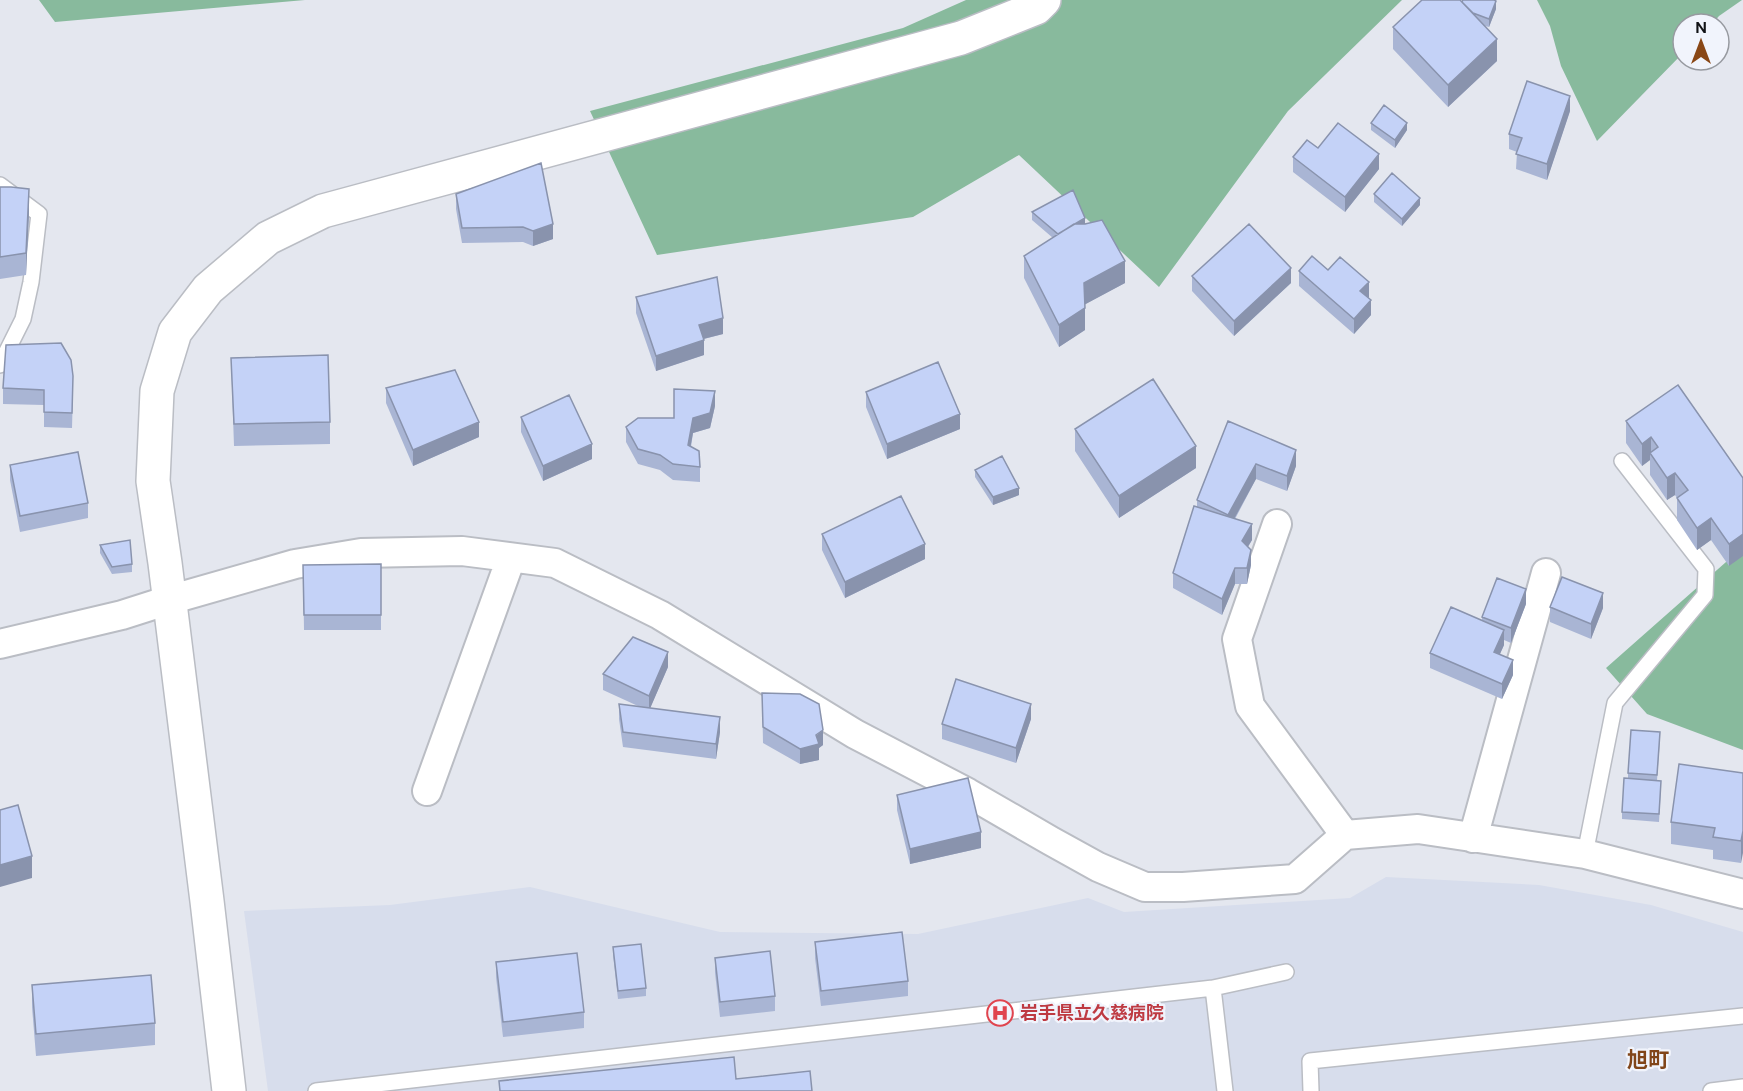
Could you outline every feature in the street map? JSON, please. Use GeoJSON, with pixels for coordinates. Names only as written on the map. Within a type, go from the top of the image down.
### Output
{"type":"FeatureCollection","features":[{"type":"Feature","properties":{"kind":"street"},"geometry":{"type":"LineString","coordinates":[[229,1091],[153,481],[157,391],[175,332],[208,289],[268,238],[323,211],[961,38],[1036,8],[1044,0]]}},
{"type":"Feature","properties":{"kind":"street"},"geometry":{"type":"LineString","coordinates":[[1277,524],[1238,639],[1250,706],[1345,835]]}},
{"type":"Feature","properties":{"kind":"street"},"geometry":{"type":"LineString","coordinates":[[0,644],[122,615],[295,564],[361,553],[462,551],[555,563],[660,615],[855,734],[968,793],[1088,862],[1145,886],[1294,879],[1345,835],[1418,829],[1585,854],[1743,894]]}},
{"type":"Feature","properties":{"kind":"street"},"geometry":{"type":"LineString","coordinates":[[428,791],[511,558]]}},
{"type":"Feature","properties":{"kind":"street"},"geometry":{"type":"LineString","coordinates":[[1473,838],[1546,573]]}},
{"type":"Feature","properties":{"kind":"lane"},"geometry":{"type":"LineString","coordinates":[[0,185],[39,214],[31,282],[23,320],[0,365]]}},
{"type":"Feature","properties":{"kind":"lane"},"geometry":{"type":"LineString","coordinates":[[1585,854],[1615,703],[1705,595],[1706,569],[1623,460]]}},
{"type":"Feature","properties":{"kind":"lane"},"geometry":{"type":"LineString","coordinates":[[316,1091],[377,1088],[1213,987],[1286,972]]}},
{"type":"Feature","properties":{"kind":"lane"},"geometry":{"type":"LineString","coordinates":[[1213,987],[1225,1091]]}},
{"type":"Feature","properties":{"kind":"lane"},"geometry":{"type":"LineString","coordinates":[[1311,1091],[1310,1061],[1743,1016]]}},
{"type":"Feature","properties":{"kind":"lane"},"geometry":{"type":"LineString","coordinates":[[1711,1091],[1743,1087]]}},
{"type":"Feature","properties":{"kind":"shaded area","name":"岩手県立久慈病院"},"geometry":{"type":"Polygon","coordinates":[[[1386,877],[1539,885],[1651,905],[1743,932],[1743,1091],[268,1091],[244,911],[390,905],[530,887],[720,932],[918,934],[1088,898],[1124,912],[1350,898],[1386,877]]]}},
{"type":"Feature","properties":{"kind":"green space"},"geometry":{"type":"Polygon","coordinates":[[[39,0],[305,0],[55,22],[39,0]]]}},
{"type":"Feature","properties":{"kind":"green space"},"geometry":{"type":"Polygon","coordinates":[[[966,0],[1402,0],[1288,111],[1159,287],[1019,155],[913,217],[657,255],[590,111],[903,28],[966,0]]]}},
{"type":"Feature","properties":{"kind":"green space"},"geometry":{"type":"Polygon","coordinates":[[[1537,0],[1742,0],[1725,12],[1671,12],[1671,65],[1597,141],[1561,66],[1550,26],[1537,0]]]}},
{"type":"Feature","properties":{"kind":"green space"},"geometry":{"type":"Polygon","coordinates":[[[1743,547],[1743,750],[1647,714],[1606,668],[1743,547]]]}},
{"type":"Feature","properties":{"kind":"building"},"geometry":{"type":"Polygon","coordinates":[[[1422,0],[1460,0],[1497,39],[1448,85],[1393,27],[1422,0]]]}},
{"type":"Feature","properties":{"kind":"building"},"geometry":{"type":"Polygon","coordinates":[[[1463,0],[1496,1],[1489,19],[1473,13],[1462,2],[1463,0]]]}},
{"type":"Feature","properties":{"kind":"building"},"geometry":{"type":"Polygon","coordinates":[[[1527,81],[1570,96],[1547,164],[1516,154],[1522,138],[1509,134],[1527,81]]]}},
{"type":"Feature","properties":{"kind":"building"},"geometry":{"type":"Polygon","coordinates":[[[1384,105],[1407,123],[1395,140],[1371,123],[1384,105]]]}},
{"type":"Feature","properties":{"kind":"building"},"geometry":{"type":"Polygon","coordinates":[[[1338,123],[1379,154],[1345,197],[1293,157],[1307,140],[1318,148],[1338,123]]]}},
{"type":"Feature","properties":{"kind":"building"},"geometry":{"type":"Polygon","coordinates":[[[541,163],[553,224],[533,231],[523,227],[462,228],[456,194],[541,163]]]}},
{"type":"Feature","properties":{"kind":"building"},"geometry":{"type":"Polygon","coordinates":[[[1392,173],[1420,198],[1402,219],[1374,194],[1392,173]]]}},
{"type":"Feature","properties":{"kind":"building"},"geometry":{"type":"Polygon","coordinates":[[[0,187],[29,189],[26,253],[0,257],[0,187]]]}},
{"type":"Feature","properties":{"kind":"building"},"geometry":{"type":"Polygon","coordinates":[[[1073,190],[1085,218],[1058,234],[1032,212],[1073,190]]]}},
{"type":"Feature","properties":{"kind":"building"},"geometry":{"type":"Polygon","coordinates":[[[1102,220],[1125,261],[1084,283],[1085,308],[1059,325],[1024,256],[1074,224],[1102,220]]]}},
{"type":"Feature","properties":{"kind":"building"},"geometry":{"type":"Polygon","coordinates":[[[1249,224],[1291,268],[1234,321],[1192,276],[1249,224]]]}},
{"type":"Feature","properties":{"kind":"building"},"geometry":{"type":"Polygon","coordinates":[[[1312,256],[1328,270],[1340,257],[1369,282],[1360,291],[1371,300],[1354,319],[1299,271],[1312,256]]]}},
{"type":"Feature","properties":{"kind":"building"},"geometry":{"type":"Polygon","coordinates":[[[717,277],[723,318],[699,325],[704,340],[656,356],[636,297],[717,277]]]}},
{"type":"Feature","properties":{"kind":"building"},"geometry":{"type":"Polygon","coordinates":[[[61,343],[71,360],[72,413],[44,412],[44,390],[3,388],[6,345],[61,343]]]}},
{"type":"Feature","properties":{"kind":"building"},"geometry":{"type":"Polygon","coordinates":[[[328,355],[330,422],[234,424],[231,358],[328,355]]]}},
{"type":"Feature","properties":{"kind":"building"},"geometry":{"type":"Polygon","coordinates":[[[938,362],[960,414],[887,444],[866,392],[938,362]]]}},
{"type":"Feature","properties":{"kind":"building"},"geometry":{"type":"Polygon","coordinates":[[[455,370],[479,422],[413,450],[386,388],[455,370]]]}},
{"type":"Feature","properties":{"kind":"building"},"geometry":{"type":"Polygon","coordinates":[[[1153,379],[1196,446],[1119,496],[1075,429],[1153,379]]]}},
{"type":"Feature","properties":{"kind":"building"},"geometry":{"type":"Polygon","coordinates":[[[1678,385],[1743,478],[1743,534],[1729,544],[1711,518],[1697,528],[1677,498],[1688,490],[1675,473],[1667,478],[1650,453],[1658,447],[1651,437],[1642,444],[1626,421],[1678,385]]]}},
{"type":"Feature","properties":{"kind":"building"},"geometry":{"type":"Polygon","coordinates":[[[674,389],[715,391],[710,413],[693,418],[688,445],[699,451],[700,467],[673,464],[660,455],[638,449],[626,427],[638,418],[674,418],[674,389]]]}},
{"type":"Feature","properties":{"kind":"building"},"geometry":{"type":"Polygon","coordinates":[[[569,395],[592,444],[543,466],[521,417],[569,395]]]}},
{"type":"Feature","properties":{"kind":"building"},"geometry":{"type":"Polygon","coordinates":[[[1228,421],[1296,450],[1287,476],[1256,464],[1228,515],[1197,500],[1228,421]]]}},
{"type":"Feature","properties":{"kind":"building"},"geometry":{"type":"Polygon","coordinates":[[[78,452],[88,503],[20,516],[10,465],[78,452]]]}},
{"type":"Feature","properties":{"kind":"building"},"geometry":{"type":"Polygon","coordinates":[[[1002,456],[1019,488],[993,497],[975,470],[1002,456]]]}},
{"type":"Feature","properties":{"kind":"building"},"geometry":{"type":"Polygon","coordinates":[[[901,496],[925,544],[845,582],[822,534],[901,496]]]}},
{"type":"Feature","properties":{"kind":"building"},"geometry":{"type":"Polygon","coordinates":[[[1194,506],[1252,524],[1242,541],[1251,550],[1247,568],[1235,568],[1222,599],[1173,573],[1194,506]]]}},
{"type":"Feature","properties":{"kind":"building"},"geometry":{"type":"Polygon","coordinates":[[[130,540],[132,564],[112,567],[100,545],[130,540]]]}},
{"type":"Feature","properties":{"kind":"building"},"geometry":{"type":"Polygon","coordinates":[[[381,564],[381,615],[304,615],[303,565],[381,564]]]}},
{"type":"Feature","properties":{"kind":"building"},"geometry":{"type":"Polygon","coordinates":[[[1562,577],[1603,593],[1591,624],[1550,607],[1562,577]]]}},
{"type":"Feature","properties":{"kind":"building"},"geometry":{"type":"Polygon","coordinates":[[[1497,578],[1526,589],[1511,628],[1482,617],[1497,578]]]}},
{"type":"Feature","properties":{"kind":"building"},"geometry":{"type":"Polygon","coordinates":[[[1451,607],[1504,630],[1494,652],[1513,660],[1502,684],[1430,653],[1451,607]]]}},
{"type":"Feature","properties":{"kind":"building"},"geometry":{"type":"Polygon","coordinates":[[[633,637],[668,652],[649,696],[603,674],[633,637]]]}},
{"type":"Feature","properties":{"kind":"building"},"geometry":{"type":"Polygon","coordinates":[[[956,679],[1031,704],[1016,748],[942,724],[956,679]]]}},
{"type":"Feature","properties":{"kind":"building"},"geometry":{"type":"Polygon","coordinates":[[[762,693],[800,694],[819,704],[823,730],[816,735],[819,744],[800,749],[763,727],[762,693]]]}},
{"type":"Feature","properties":{"kind":"building"},"geometry":{"type":"Polygon","coordinates":[[[619,704],[720,717],[716,744],[623,732],[619,704]]]}},
{"type":"Feature","properties":{"kind":"building"},"geometry":{"type":"Polygon","coordinates":[[[1631,730],[1660,732],[1657,775],[1628,773],[1631,730]]]}},
{"type":"Feature","properties":{"kind":"building"},"geometry":{"type":"Polygon","coordinates":[[[1679,764],[1743,773],[1741,841],[1713,837],[1715,828],[1671,822],[1679,764]]]}},
{"type":"Feature","properties":{"kind":"building"},"geometry":{"type":"Polygon","coordinates":[[[968,778],[981,832],[910,849],[897,795],[968,778]]]}},
{"type":"Feature","properties":{"kind":"building"},"geometry":{"type":"Polygon","coordinates":[[[1624,778],[1661,781],[1659,814],[1622,812],[1624,778]]]}},
{"type":"Feature","properties":{"kind":"building"},"geometry":{"type":"Polygon","coordinates":[[[18,805],[32,856],[0,865],[0,810],[18,805]]]}},
{"type":"Feature","properties":{"kind":"building"},"geometry":{"type":"Polygon","coordinates":[[[902,932],[908,981],[821,991],[815,942],[902,932]]]}},
{"type":"Feature","properties":{"kind":"building"},"geometry":{"type":"Polygon","coordinates":[[[641,944],[646,988],[618,991],[613,947],[641,944]]]}},
{"type":"Feature","properties":{"kind":"building"},"geometry":{"type":"Polygon","coordinates":[[[770,951],[775,996],[720,1002],[715,958],[770,951]]]}},
{"type":"Feature","properties":{"kind":"building"},"geometry":{"type":"Polygon","coordinates":[[[577,953],[584,1012],[503,1022],[496,962],[577,953]]]}},
{"type":"Feature","properties":{"kind":"building"},"geometry":{"type":"Polygon","coordinates":[[[151,975],[155,1023],[36,1034],[32,985],[151,975]]]}},
{"type":"Feature","properties":{"kind":"building"},"geometry":{"type":"Polygon","coordinates":[[[734,1057],[736,1079],[810,1071],[812,1091],[500,1091],[499,1081],[734,1057]]]}},
{"type":"Feature","properties":{"kind":"place","name":"岩手県立久慈病院"},"geometry":{"type":"Point","coordinates":[1000,1013]}},
{"type":"Feature","properties":{"kind":"district","name":"旭町"},"geometry":{"type":"Point","coordinates":[1648,1060]}}]}
